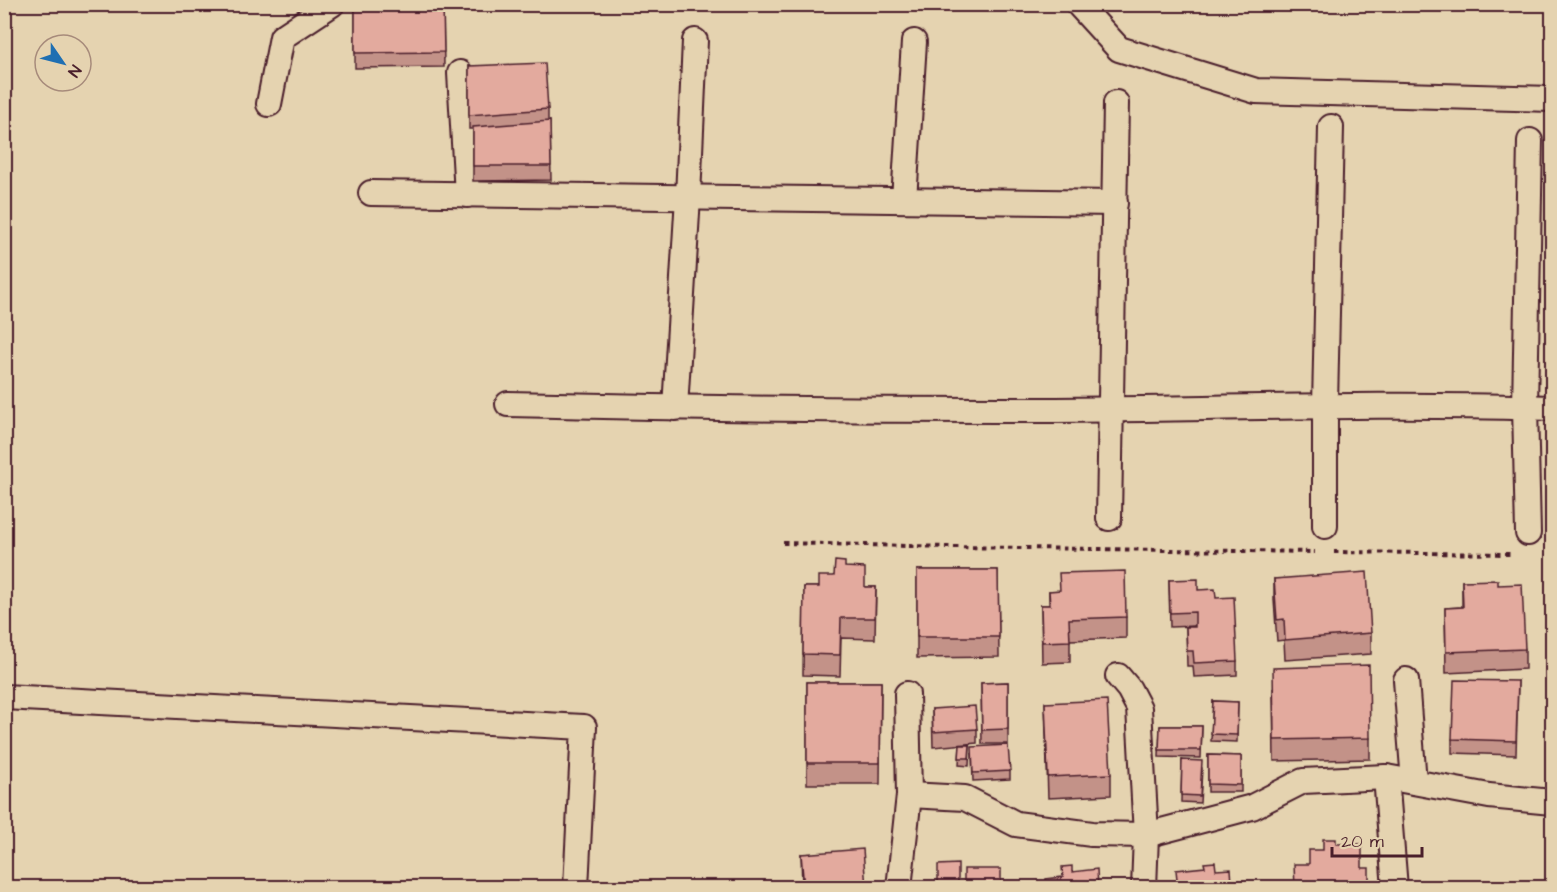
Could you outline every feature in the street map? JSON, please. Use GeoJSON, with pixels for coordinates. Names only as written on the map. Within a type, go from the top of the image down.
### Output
{"type":"FeatureCollection","features":[{"type":"Feature","properties":{"kind":"street"},"geometry":{"type":"LineString","coordinates":[[269,104],[282,37],[332,4]]}},
{"type":"Feature","properties":{"kind":"street"},"geometry":{"type":"LineString","coordinates":[[1078,4],[1119,49],[1256,91],[1552,99]]}},
{"type":"Feature","properties":{"kind":"street"},"geometry":{"type":"LineString","coordinates":[[675,408],[695,41]]}},
{"type":"Feature","properties":{"kind":"street"},"geometry":{"type":"LineString","coordinates":[[904,200],[914,42]]}},
{"type":"Feature","properties":{"kind":"street"},"geometry":{"type":"LineString","coordinates":[[460,73],[467,195]]}},
{"type":"Feature","properties":{"kind":"street"},"geometry":{"type":"LineString","coordinates":[[1109,518],[1116,103]]}},
{"type":"Feature","properties":{"kind":"street"},"geometry":{"type":"LineString","coordinates":[[1325,526],[1325,405],[1331,127]]}},
{"type":"Feature","properties":{"kind":"street"},"geometry":{"type":"LineString","coordinates":[[1523,544],[1530,141]]}},
{"type":"Feature","properties":{"kind":"street"},"geometry":{"type":"LineString","coordinates":[[371,193],[1115,203]]}},
{"type":"Feature","properties":{"kind":"street"},"geometry":{"type":"LineString","coordinates":[[508,404],[675,408],[996,410],[1325,405],[1552,408]]}},
{"type":"Feature","properties":{"kind":"street"},"geometry":{"type":"LineString","coordinates":[[1118,676],[1129,689],[1139,708],[1146,836],[1144,888]]}},
{"type":"Feature","properties":{"kind":"street"},"geometry":{"type":"LineString","coordinates":[[1406,680],[1414,782]]}},
{"type":"Feature","properties":{"kind":"street"},"geometry":{"type":"LineString","coordinates":[[899,888],[909,795],[907,694]]}},
{"type":"Feature","properties":{"kind":"street"},"geometry":{"type":"LineString","coordinates":[[4,697],[584,727],[576,888]]}},
{"type":"Feature","properties":{"kind":"street"},"geometry":{"type":"LineString","coordinates":[[1386,777],[1395,888]]}},
{"type":"Feature","properties":{"kind":"street"},"geometry":{"type":"LineString","coordinates":[[909,795],[965,798],[1016,824],[1092,834],[1146,836],[1252,807],[1303,781],[1386,777],[1489,796],[1552,802]]}},
{"type":"Feature","properties":{"kind":"path"},"geometry":{"type":"LineString","coordinates":[[783,543],[1321,552]]}},
{"type":"Feature","properties":{"kind":"path"},"geometry":{"type":"LineString","coordinates":[[1333,552],[1523,544]]}},
{"type":"Feature","properties":{"kind":"building"},"geometry":{"type":"Polygon","coordinates":[[[355,4],[443,4],[444,52],[355,53],[355,4]]]}},
{"type":"Feature","properties":{"kind":"building"},"geometry":{"type":"Polygon","coordinates":[[[545,63],[548,109],[469,115],[469,66],[545,63]]]}},
{"type":"Feature","properties":{"kind":"building"},"geometry":{"type":"Polygon","coordinates":[[[550,121],[551,166],[473,166],[473,127],[550,121]]]}},
{"type":"Feature","properties":{"kind":"building"},"geometry":{"type":"Polygon","coordinates":[[[835,561],[845,562],[845,567],[865,568],[865,587],[876,587],[875,618],[841,618],[840,655],[803,654],[804,587],[819,587],[819,576],[834,576],[835,561]]]}},
{"type":"Feature","properties":{"kind":"building"},"geometry":{"type":"Polygon","coordinates":[[[917,570],[998,570],[999,637],[917,637],[917,570]]]}},
{"type":"Feature","properties":{"kind":"building"},"geometry":{"type":"Polygon","coordinates":[[[1125,571],[1126,617],[1069,619],[1070,641],[1042,642],[1041,605],[1050,605],[1049,591],[1060,590],[1059,573],[1125,571]]]}},
{"type":"Feature","properties":{"kind":"building"},"geometry":{"type":"Polygon","coordinates":[[[1367,572],[1371,633],[1285,640],[1284,619],[1277,620],[1274,579],[1367,572]]]}},
{"type":"Feature","properties":{"kind":"building"},"geometry":{"type":"Polygon","coordinates":[[[1198,579],[1198,590],[1215,589],[1216,598],[1234,597],[1237,661],[1194,663],[1193,651],[1187,651],[1186,627],[1195,627],[1195,612],[1170,613],[1169,580],[1198,579]]]}},
{"type":"Feature","properties":{"kind":"building"},"geometry":{"type":"Polygon","coordinates":[[[1498,580],[1498,585],[1522,584],[1525,649],[1446,652],[1445,608],[1463,607],[1462,581],[1498,580]]]}},
{"type":"Feature","properties":{"kind":"building"},"geometry":{"type":"Polygon","coordinates":[[[1369,665],[1370,738],[1274,740],[1273,668],[1369,665]]]}},
{"type":"Feature","properties":{"kind":"building"},"geometry":{"type":"Polygon","coordinates":[[[1454,680],[1518,681],[1516,741],[1452,739],[1454,680]]]}},
{"type":"Feature","properties":{"kind":"building"},"geometry":{"type":"Polygon","coordinates":[[[807,682],[881,682],[880,763],[807,763],[807,682]]]}},
{"type":"Feature","properties":{"kind":"building"},"geometry":{"type":"Polygon","coordinates":[[[1008,682],[1008,729],[982,730],[981,683],[1008,682]]]}},
{"type":"Feature","properties":{"kind":"building"},"geometry":{"type":"Polygon","coordinates":[[[1107,700],[1111,774],[1048,777],[1045,703],[1107,700]]]}},
{"type":"Feature","properties":{"kind":"building"},"geometry":{"type":"Polygon","coordinates":[[[1213,701],[1238,702],[1237,735],[1211,734],[1213,701]]]}},
{"type":"Feature","properties":{"kind":"building"},"geometry":{"type":"Polygon","coordinates":[[[975,706],[977,729],[933,732],[932,709],[975,706]]]}},
{"type":"Feature","properties":{"kind":"building"},"geometry":{"type":"Polygon","coordinates":[[[1160,726],[1202,726],[1201,750],[1159,750],[1160,726]]]}},
{"type":"Feature","properties":{"kind":"building"},"geometry":{"type":"Polygon","coordinates":[[[960,745],[970,745],[969,758],[959,758],[960,745]]]}},
{"type":"Feature","properties":{"kind":"building"},"geometry":{"type":"Polygon","coordinates":[[[1008,745],[1010,771],[973,773],[972,747],[1008,745]]]}},
{"type":"Feature","properties":{"kind":"building"},"geometry":{"type":"Polygon","coordinates":[[[1208,755],[1241,756],[1241,785],[1208,784],[1208,755]]]}},
{"type":"Feature","properties":{"kind":"building"},"geometry":{"type":"Polygon","coordinates":[[[1182,760],[1202,761],[1200,796],[1181,795],[1182,760]]]}},
{"type":"Feature","properties":{"kind":"building"},"geometry":{"type":"Polygon","coordinates":[[[1323,839],[1336,839],[1336,844],[1362,844],[1362,868],[1369,868],[1369,888],[1295,888],[1294,864],[1309,864],[1309,850],[1323,850],[1323,839]]]}},
{"type":"Feature","properties":{"kind":"building"},"geometry":{"type":"Polygon","coordinates":[[[863,849],[866,888],[804,888],[801,854],[863,849]]]}},
{"type":"Feature","properties":{"kind":"building"},"geometry":{"type":"Polygon","coordinates":[[[1215,862],[1216,870],[1231,869],[1232,883],[1245,882],[1245,888],[1178,888],[1176,870],[1205,867],[1204,863],[1215,862]]]}},
{"type":"Feature","properties":{"kind":"building"},"geometry":{"type":"Polygon","coordinates":[[[958,864],[958,888],[938,888],[938,865],[958,864]]]}},
{"type":"Feature","properties":{"kind":"building"},"geometry":{"type":"Polygon","coordinates":[[[1072,866],[1072,872],[1097,869],[1098,888],[1046,888],[1046,879],[1063,877],[1062,867],[1072,866]]]}},
{"type":"Feature","properties":{"kind":"building"},"geometry":{"type":"Polygon","coordinates":[[[964,869],[1001,869],[1001,888],[964,888],[964,869]]]}}]}
